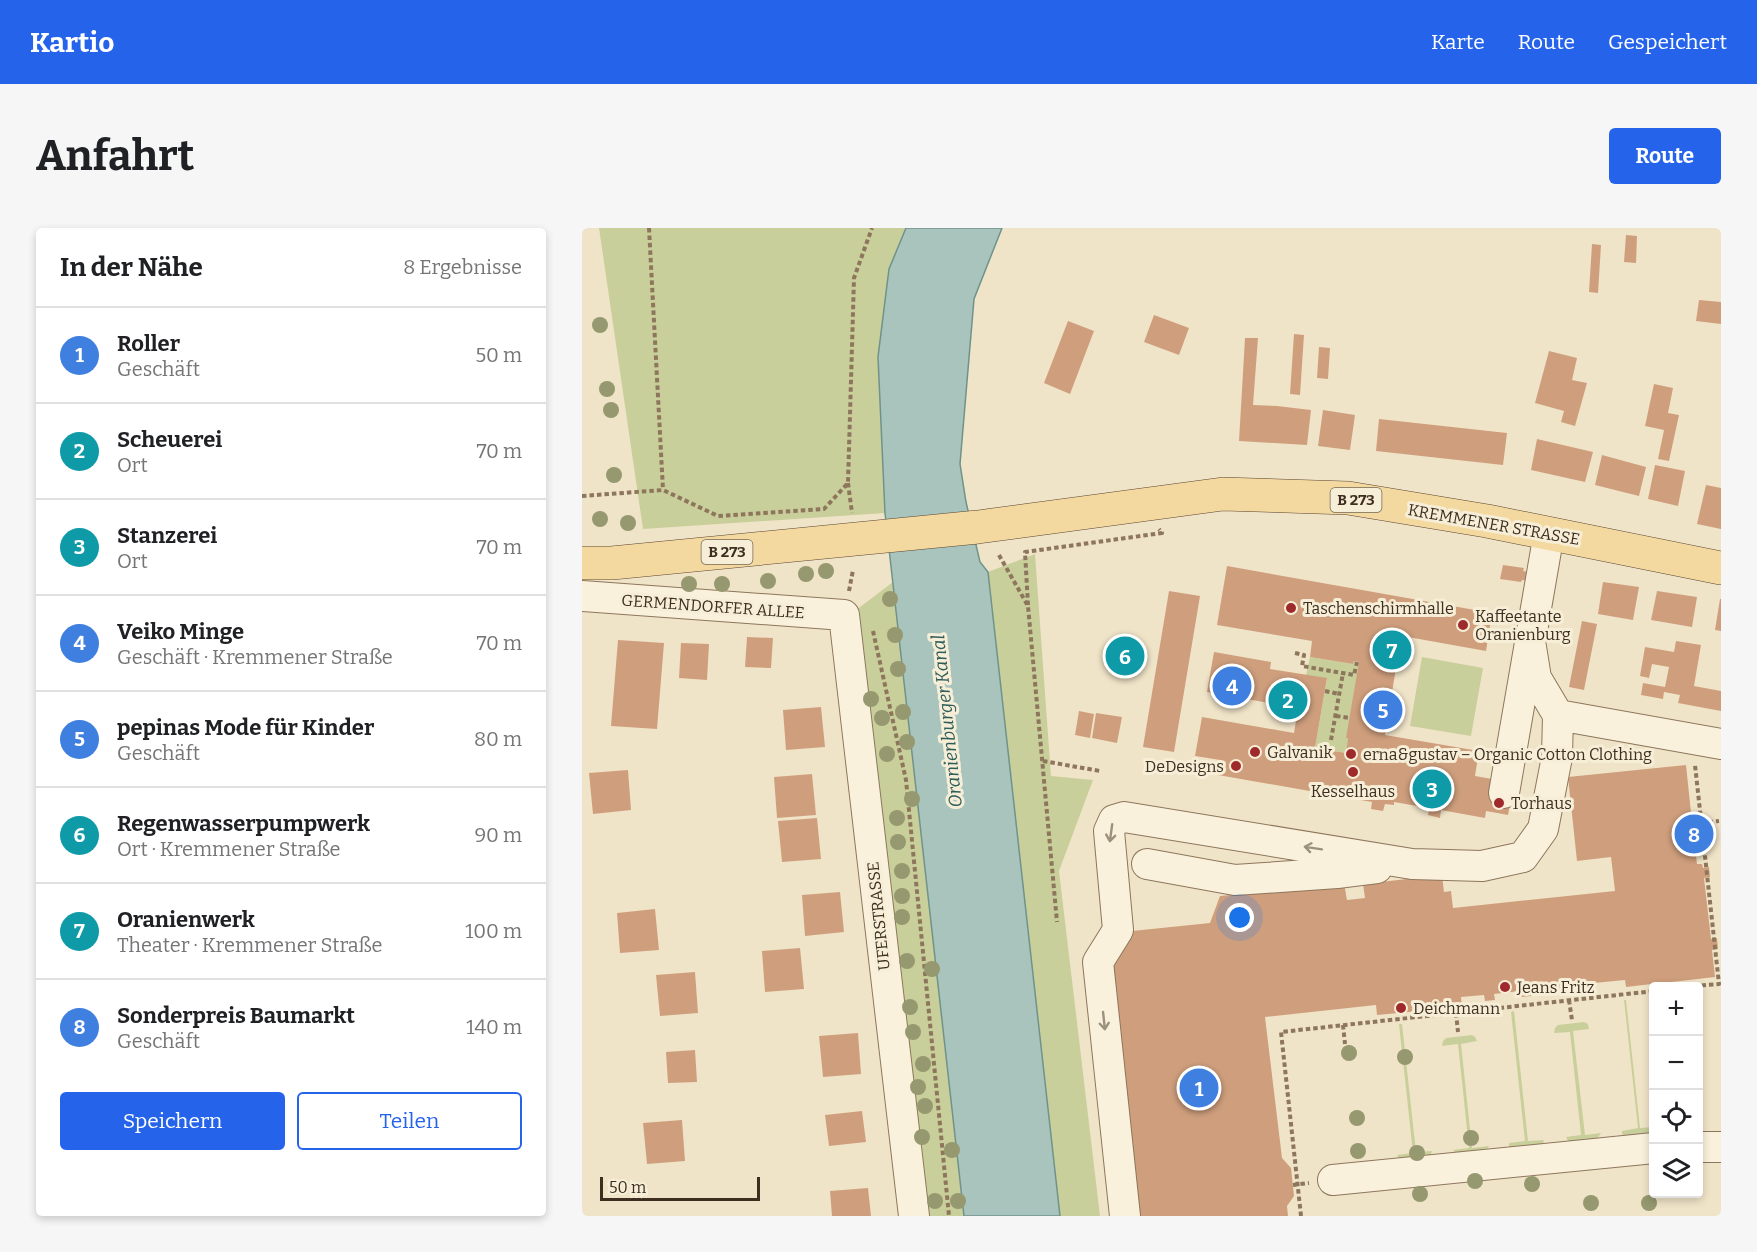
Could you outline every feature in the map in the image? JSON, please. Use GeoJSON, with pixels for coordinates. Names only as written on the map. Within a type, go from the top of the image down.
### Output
{"type":"FeatureCollection","features":[{"type":"Feature","properties":{"kind":"main road","name":"KREMMENER STRASSE"},"geometry":{"type":"LineString","coordinates":[[863,530],[978,527],[1223,494],[1347,498],[1487,520],[1721,568]]}},
{"type":"Feature","properties":{"kind":"main road","name":"B 273"},"geometry":{"type":"LineString","coordinates":[[582,562],[612,563],[863,530]]}},
{"type":"Feature","properties":{"kind":"street"},"geometry":{"type":"LineString","coordinates":[[1504,793],[1549,533]]}},
{"type":"Feature","properties":{"kind":"street","name":"GERMENDORFER ALLEE"},"geometry":{"type":"LineString","coordinates":[[582,596],[844,615]]}},
{"type":"Feature","properties":{"kind":"street","name":"UFERSTRASSE"},"geometry":{"type":"LineString","coordinates":[[844,615],[914,1216]]}},
{"type":"Feature","properties":{"kind":"street"},"geometry":{"type":"LineString","coordinates":[[1125,1216],[1098,962],[1118,930],[1109,831],[1114,820],[1124,817],[1412,864],[1482,866],[1523,856],[1543,829],[1557,757],[1558,715],[1536,678],[1530,641]]}},
{"type":"Feature","properties":{"kind":"street"},"geometry":{"type":"LineString","coordinates":[[1558,715],[1712,753]]}},
{"type":"Feature","properties":{"kind":"street"},"geometry":{"type":"LineString","coordinates":[[1147,864],[1236,880],[1337,873],[1412,864]]}},
{"type":"Feature","properties":{"kind":"street"},"geometry":{"type":"LineString","coordinates":[[1703,1146],[1721,1147]]}},
{"type":"Feature","properties":{"kind":"street"},"geometry":{"type":"LineString","coordinates":[[1333,1180],[1649,1148]]}},
{"type":"Feature","properties":{"kind":"path"},"geometry":{"type":"LineString","coordinates":[[649,228],[663,490]]}},
{"type":"Feature","properties":{"kind":"path"},"geometry":{"type":"LineString","coordinates":[[863,530],[848,483],[854,278],[872,228]]}},
{"type":"Feature","properties":{"kind":"path"},"geometry":{"type":"LineString","coordinates":[[582,496],[663,490],[718,516],[824,509],[848,483]]}},
{"type":"Feature","properties":{"kind":"path"},"geometry":{"type":"LineString","coordinates":[[1057,922],[1025,552],[1162,533],[1153,524]]}},
{"type":"Feature","properties":{"kind":"path"},"geometry":{"type":"LineString","coordinates":[[999,555],[1028,606]]}},
{"type":"Feature","properties":{"kind":"path"},"geometry":{"type":"LineString","coordinates":[[844,615],[872,625],[906,780],[949,1216]]}},
{"type":"Feature","properties":{"kind":"path"},"geometry":{"type":"LineString","coordinates":[[1294,653],[1304,655],[1302,666],[1354,675],[1357,662]]}},
{"type":"Feature","properties":{"kind":"path"},"geometry":{"type":"LineString","coordinates":[[1331,740],[1343,673]]}},
{"type":"Feature","properties":{"kind":"path"},"geometry":{"type":"LineString","coordinates":[[1325,691],[1340,694]]}},
{"type":"Feature","properties":{"kind":"path"},"geometry":{"type":"LineString","coordinates":[[1336,716],[1350,718]]}},
{"type":"Feature","properties":{"kind":"path"},"geometry":{"type":"LineString","coordinates":[[1703,986],[1719,984],[1695,763],[1712,753]]}},
{"type":"Feature","properties":{"kind":"path"},"geometry":{"type":"LineString","coordinates":[[1043,761],[1100,771]]}},
{"type":"Feature","properties":{"kind":"path"},"geometry":{"type":"LineString","coordinates":[[1701,823],[1719,821]]}},
{"type":"Feature","properties":{"kind":"path"},"geometry":{"type":"LineString","coordinates":[[1714,932],[1721,931]]}},
{"type":"Feature","properties":{"kind":"path"},"geometry":{"type":"LineString","coordinates":[[1301,1216],[1281,1032],[1649,991]]}},
{"type":"Feature","properties":{"kind":"path"},"geometry":{"type":"LineString","coordinates":[[1569,1000],[1572,1020]]}},
{"type":"Feature","properties":{"kind":"path"},"geometry":{"type":"LineString","coordinates":[[1456,1012],[1458,1032]]}},
{"type":"Feature","properties":{"kind":"path"},"geometry":{"type":"LineString","coordinates":[[1343,1025],[1345,1044]]}},
{"type":"Feature","properties":{"kind":"green space"},"geometry":{"type":"Polygon","coordinates":[[[599,228],[906,228],[889,269],[878,357],[885,513],[643,529],[599,228]]]}},
{"type":"Feature","properties":{"kind":"green space"},"geometry":{"type":"Polygon","coordinates":[[[1035,554],[1051,776],[1093,780],[1059,871],[1100,1216],[1060,1216],[988,572],[1035,554]]]}},
{"type":"Feature","properties":{"kind":"green space"},"geometry":{"type":"Polygon","coordinates":[[[893,582],[964,1216],[902,1216],[835,626],[893,582]]]}},
{"type":"Feature","properties":{"kind":"green space"},"geometry":{"type":"Polygon","coordinates":[[[1310,657],[1353,664],[1354,661],[1359,662],[1346,753],[1315,748],[1327,679],[1306,675],[1310,657]]]}},
{"type":"Feature","properties":{"kind":"green space"},"geometry":{"type":"Polygon","coordinates":[[[1422,657],[1483,668],[1471,736],[1410,726],[1422,657]]]}},
{"type":"Feature","properties":{"kind":"green space"},"geometry":{"type":"Polygon","coordinates":[[[1624,1000],[1626,1000],[1640,1128],[1649,1127],[1649,1134],[1625,1136],[1622,1134],[1622,1131],[1638,1128],[1624,1000]]]}},
{"type":"Feature","properties":{"kind":"green space"},"geometry":{"type":"Polygon","coordinates":[[[1514,1011],[1528,1141],[1544,1140],[1542,1146],[1512,1149],[1509,1143],[1525,1141],[1511,1012],[1514,1011]]]}},
{"type":"Feature","properties":{"kind":"green space"},"geometry":{"type":"Polygon","coordinates":[[[1584,1022],[1588,1024],[1589,1029],[1573,1031],[1585,1135],[1601,1133],[1597,1139],[1569,1142],[1566,1137],[1581,1135],[1570,1032],[1554,1033],[1558,1025],[1584,1022]]]}},
{"type":"Feature","properties":{"kind":"green space"},"geometry":{"type":"Polygon","coordinates":[[[1399,1024],[1402,1024],[1416,1152],[1432,1151],[1430,1157],[1400,1161],[1397,1155],[1413,1153],[1399,1024]]]}},
{"type":"Feature","properties":{"kind":"green space"},"geometry":{"type":"Polygon","coordinates":[[[1472,1035],[1477,1041],[1461,1044],[1472,1148],[1489,1146],[1485,1152],[1457,1155],[1453,1150],[1469,1148],[1458,1044],[1442,1046],[1446,1038],[1472,1035]]]}},
{"type":"Feature","properties":{"kind":"water","name":"Oranienburger Kanal"},"geometry":{"type":"Polygon","coordinates":[[[906,228],[1002,228],[974,299],[960,464],[980,562],[988,572],[1060,1216],[964,1216],[885,513],[878,357],[889,269],[906,228]]]}},
{"type":"Feature","properties":{"kind":"building"},"geometry":{"type":"Polygon","coordinates":[[[1626,235],[1637,236],[1636,263],[1624,262],[1626,235]]]}},
{"type":"Feature","properties":{"kind":"building"},"geometry":{"type":"Polygon","coordinates":[[[1592,244],[1601,245],[1598,293],[1589,292],[1592,244]]]}},
{"type":"Feature","properties":{"kind":"building"},"geometry":{"type":"Polygon","coordinates":[[[1699,300],[1721,302],[1721,324],[1696,321],[1699,300]]]}},
{"type":"Feature","properties":{"kind":"building"},"geometry":{"type":"Polygon","coordinates":[[[1154,315],[1189,328],[1179,355],[1144,342],[1154,315]]]}},
{"type":"Feature","properties":{"kind":"building"},"geometry":{"type":"Polygon","coordinates":[[[1068,321],[1094,331],[1070,394],[1044,383],[1068,321]]]}},
{"type":"Feature","properties":{"kind":"building"},"geometry":{"type":"Polygon","coordinates":[[[1294,334],[1304,335],[1300,395],[1290,394],[1294,334]]]}},
{"type":"Feature","properties":{"kind":"building"},"geometry":{"type":"Polygon","coordinates":[[[1245,338],[1258,338],[1253,405],[1311,410],[1307,445],[1239,441],[1245,338]]]}},
{"type":"Feature","properties":{"kind":"building"},"geometry":{"type":"Polygon","coordinates":[[[1319,347],[1330,348],[1328,379],[1317,378],[1319,347]]]}},
{"type":"Feature","properties":{"kind":"building"},"geometry":{"type":"Polygon","coordinates":[[[1549,351],[1577,358],[1572,380],[1587,383],[1575,426],[1561,422],[1564,411],[1535,403],[1549,351]]]}},
{"type":"Feature","properties":{"kind":"building"},"geometry":{"type":"Polygon","coordinates":[[[1654,384],[1673,388],[1668,413],[1679,415],[1669,461],[1658,459],[1664,430],[1645,426],[1654,384]]]}},
{"type":"Feature","properties":{"kind":"building"},"geometry":{"type":"Polygon","coordinates":[[[1323,410],[1355,415],[1350,450],[1318,446],[1323,410]]]}},
{"type":"Feature","properties":{"kind":"building"},"geometry":{"type":"Polygon","coordinates":[[[1379,419],[1507,433],[1503,465],[1376,451],[1379,419]]]}},
{"type":"Feature","properties":{"kind":"building"},"geometry":{"type":"Polygon","coordinates":[[[1537,439],[1593,452],[1585,482],[1531,470],[1537,439]]]}},
{"type":"Feature","properties":{"kind":"building"},"geometry":{"type":"Polygon","coordinates":[[[1602,455],[1646,467],[1639,496],[1595,485],[1602,455]]]}},
{"type":"Feature","properties":{"kind":"building"},"geometry":{"type":"Polygon","coordinates":[[[1655,465],[1685,471],[1678,506],[1648,499],[1655,465]]]}},
{"type":"Feature","properties":{"kind":"building"},"geometry":{"type":"Polygon","coordinates":[[[1706,485],[1721,488],[1721,529],[1697,524],[1706,485]]]}},
{"type":"Feature","properties":{"kind":"building"},"geometry":{"type":"Polygon","coordinates":[[[1503,565],[1524,568],[1523,571],[1529,572],[1528,581],[1500,579],[1503,565]]]}},
{"type":"Feature","properties":{"kind":"building"},"geometry":{"type":"Polygon","coordinates":[[[1227,566],[1492,613],[1486,651],[1408,637],[1402,669],[1396,668],[1385,735],[1479,751],[1475,776],[1492,779],[1512,794],[1508,815],[1486,811],[1485,818],[1441,810],[1440,818],[1428,815],[1429,808],[1394,802],[1394,805],[1385,804],[1383,811],[1371,809],[1372,802],[1218,775],[1220,760],[1195,756],[1202,717],[1294,733],[1298,708],[1207,692],[1214,652],[1271,662],[1270,669],[1327,678],[1315,748],[1346,753],[1348,738],[1346,738],[1359,662],[1354,661],[1353,664],[1310,657],[1312,641],[1217,625],[1227,566]]]}},
{"type":"Feature","properties":{"kind":"building"},"geometry":{"type":"Polygon","coordinates":[[[1603,582],[1639,587],[1633,620],[1598,614],[1603,582]]]}},
{"type":"Feature","properties":{"kind":"building"},"geometry":{"type":"Polygon","coordinates":[[[1169,591],[1200,596],[1174,752],[1143,747],[1169,591]]]}},
{"type":"Feature","properties":{"kind":"building"},"geometry":{"type":"Polygon","coordinates":[[[1657,591],[1697,597],[1692,627],[1651,620],[1657,591]]]}},
{"type":"Feature","properties":{"kind":"building"},"geometry":{"type":"Polygon","coordinates":[[[1721,599],[1721,631],[1715,630],[1721,599]]]}},
{"type":"Feature","properties":{"kind":"building"},"geometry":{"type":"Polygon","coordinates":[[[1582,621],[1597,624],[1584,690],[1569,687],[1582,621]]]}},
{"type":"Feature","properties":{"kind":"building"},"geometry":{"type":"Polygon","coordinates":[[[747,637],[773,638],[771,668],[745,667],[747,637]]]}},
{"type":"Feature","properties":{"kind":"building"},"geometry":{"type":"Polygon","coordinates":[[[618,640],[664,643],[657,729],[611,726],[618,640]]]}},
{"type":"Feature","properties":{"kind":"building"},"geometry":{"type":"Polygon","coordinates":[[[1676,641],[1701,645],[1694,686],[1721,691],[1721,711],[1678,703],[1680,695],[1664,692],[1663,699],[1641,695],[1643,683],[1665,687],[1669,667],[1652,664],[1649,678],[1640,676],[1645,647],[1674,652],[1676,641]]]}},
{"type":"Feature","properties":{"kind":"building"},"geometry":{"type":"Polygon","coordinates":[[[681,643],[709,644],[707,680],[679,678],[681,643]]]}},
{"type":"Feature","properties":{"kind":"building"},"geometry":{"type":"Polygon","coordinates":[[[1118,650],[1133,652],[1131,663],[1117,661],[1118,650]]]}},
{"type":"Feature","properties":{"kind":"building"},"geometry":{"type":"Polygon","coordinates":[[[821,707],[825,747],[786,750],[783,710],[821,707]]]}},
{"type":"Feature","properties":{"kind":"building"},"geometry":{"type":"Polygon","coordinates":[[[1079,711],[1094,714],[1090,738],[1075,735],[1079,711]]]}},
{"type":"Feature","properties":{"kind":"building"},"geometry":{"type":"Polygon","coordinates":[[[1096,713],[1122,717],[1117,743],[1092,738],[1096,713]]]}},
{"type":"Feature","properties":{"kind":"building"},"geometry":{"type":"Polygon","coordinates":[[[1686,765],[1692,822],[1698,821],[1699,829],[1705,828],[1706,838],[1700,839],[1701,846],[1695,847],[1697,864],[1702,864],[1703,868],[1709,867],[1710,877],[1704,878],[1711,939],[1717,938],[1718,949],[1712,950],[1715,977],[1649,982],[1649,984],[1626,987],[1625,980],[1584,984],[1585,991],[1574,992],[1574,986],[1530,990],[1531,996],[1520,997],[1520,991],[1494,994],[1495,1000],[1485,1001],[1484,995],[1461,997],[1462,1008],[1420,1012],[1377,1015],[1376,1005],[1265,1017],[1282,1158],[1291,1168],[1294,1196],[1287,1206],[1288,1216],[1137,1216],[1110,960],[1132,931],[1210,923],[1220,896],[1344,883],[1347,900],[1365,898],[1363,884],[1442,875],[1444,892],[1451,891],[1453,908],[1615,891],[1611,857],[1577,861],[1568,777],[1686,765]]]}},
{"type":"Feature","properties":{"kind":"building"},"geometry":{"type":"Polygon","coordinates":[[[628,770],[631,810],[593,814],[589,773],[628,770]]]}},
{"type":"Feature","properties":{"kind":"building"},"geometry":{"type":"Polygon","coordinates":[[[812,774],[816,815],[777,818],[774,777],[812,774]]]}},
{"type":"Feature","properties":{"kind":"building"},"geometry":{"type":"Polygon","coordinates":[[[817,818],[821,859],[782,862],[778,821],[817,818]]]}},
{"type":"Feature","properties":{"kind":"building"},"geometry":{"type":"Polygon","coordinates":[[[840,892],[844,932],[805,936],[802,895],[840,892]]]}},
{"type":"Feature","properties":{"kind":"building"},"geometry":{"type":"Polygon","coordinates":[[[655,909],[659,950],[620,953],[617,913],[655,909]]]}},
{"type":"Feature","properties":{"kind":"building"},"geometry":{"type":"Polygon","coordinates":[[[800,948],[804,989],[765,992],[762,951],[800,948]]]}},
{"type":"Feature","properties":{"kind":"building"},"geometry":{"type":"Polygon","coordinates":[[[695,972],[698,1013],[660,1016],[656,975],[695,972]]]}},
{"type":"Feature","properties":{"kind":"building"},"geometry":{"type":"Polygon","coordinates":[[[858,1033],[861,1074],[823,1077],[819,1036],[858,1033]]]}},
{"type":"Feature","properties":{"kind":"building"},"geometry":{"type":"Polygon","coordinates":[[[695,1050],[697,1082],[668,1083],[666,1052],[695,1050]]]}},
{"type":"Feature","properties":{"kind":"building"},"geometry":{"type":"Polygon","coordinates":[[[862,1111],[866,1142],[829,1146],[825,1115],[862,1111]]]}},
{"type":"Feature","properties":{"kind":"building"},"geometry":{"type":"Polygon","coordinates":[[[682,1120],[685,1161],[647,1164],[643,1123],[682,1120]]]}},
{"type":"Feature","properties":{"kind":"building"},"geometry":{"type":"Polygon","coordinates":[[[868,1188],[871,1216],[832,1216],[830,1191],[868,1188]]]}},
{"type":"Feature","properties":{"kind":"place","name":"Taschenschirmhalle"},"geometry":{"type":"Point","coordinates":[1291,608]}},
{"type":"Feature","properties":{"kind":"place","name":"Kaffeetante Oranienburg"},"geometry":{"type":"Point","coordinates":[1463,625]}},
{"type":"Feature","properties":{"kind":"place","name":"Oranienwerk"},"geometry":{"type":"Point","coordinates":[1392,650]}},
{"type":"Feature","properties":{"kind":"place","name":"Regenwasserpumpwerk"},"geometry":{"type":"Point","coordinates":[1125,656]}},
{"type":"Feature","properties":{"kind":"place","name":"Veiko Minge"},"geometry":{"type":"Point","coordinates":[1232,686]}},
{"type":"Feature","properties":{"kind":"place","name":"Scheuerei"},"geometry":{"type":"Point","coordinates":[1288,700]}},
{"type":"Feature","properties":{"kind":"place","name":"pepinas Mode für Kinder"},"geometry":{"type":"Point","coordinates":[1383,710]}},
{"type":"Feature","properties":{"kind":"place","name":"Galvanik"},"geometry":{"type":"Point","coordinates":[1255,752]}},
{"type":"Feature","properties":{"kind":"place","name":"erna&gustav – Organic Cotton Clothing"},"geometry":{"type":"Point","coordinates":[1351,754]}},
{"type":"Feature","properties":{"kind":"place","name":"DeDesigns"},"geometry":{"type":"Point","coordinates":[1236,766]}},
{"type":"Feature","properties":{"kind":"place","name":"Kesselhaus"},"geometry":{"type":"Point","coordinates":[1353,772]}},
{"type":"Feature","properties":{"kind":"place","name":"Stanzerei"},"geometry":{"type":"Point","coordinates":[1432,789]}},
{"type":"Feature","properties":{"kind":"place","name":"Torhaus"},"geometry":{"type":"Point","coordinates":[1499,803]}},
{"type":"Feature","properties":{"kind":"place","name":"Sonderpreis Baumarkt"},"geometry":{"type":"Point","coordinates":[1694,834]}},
{"type":"Feature","properties":{"kind":"place","name":"Jeans Fritz"},"geometry":{"type":"Point","coordinates":[1505,987]}},
{"type":"Feature","properties":{"kind":"place","name":"Deichmann"},"geometry":{"type":"Point","coordinates":[1401,1008]}},
{"type":"Feature","properties":{"kind":"place","name":"Roller"},"geometry":{"type":"Point","coordinates":[1199,1088]}}]}
